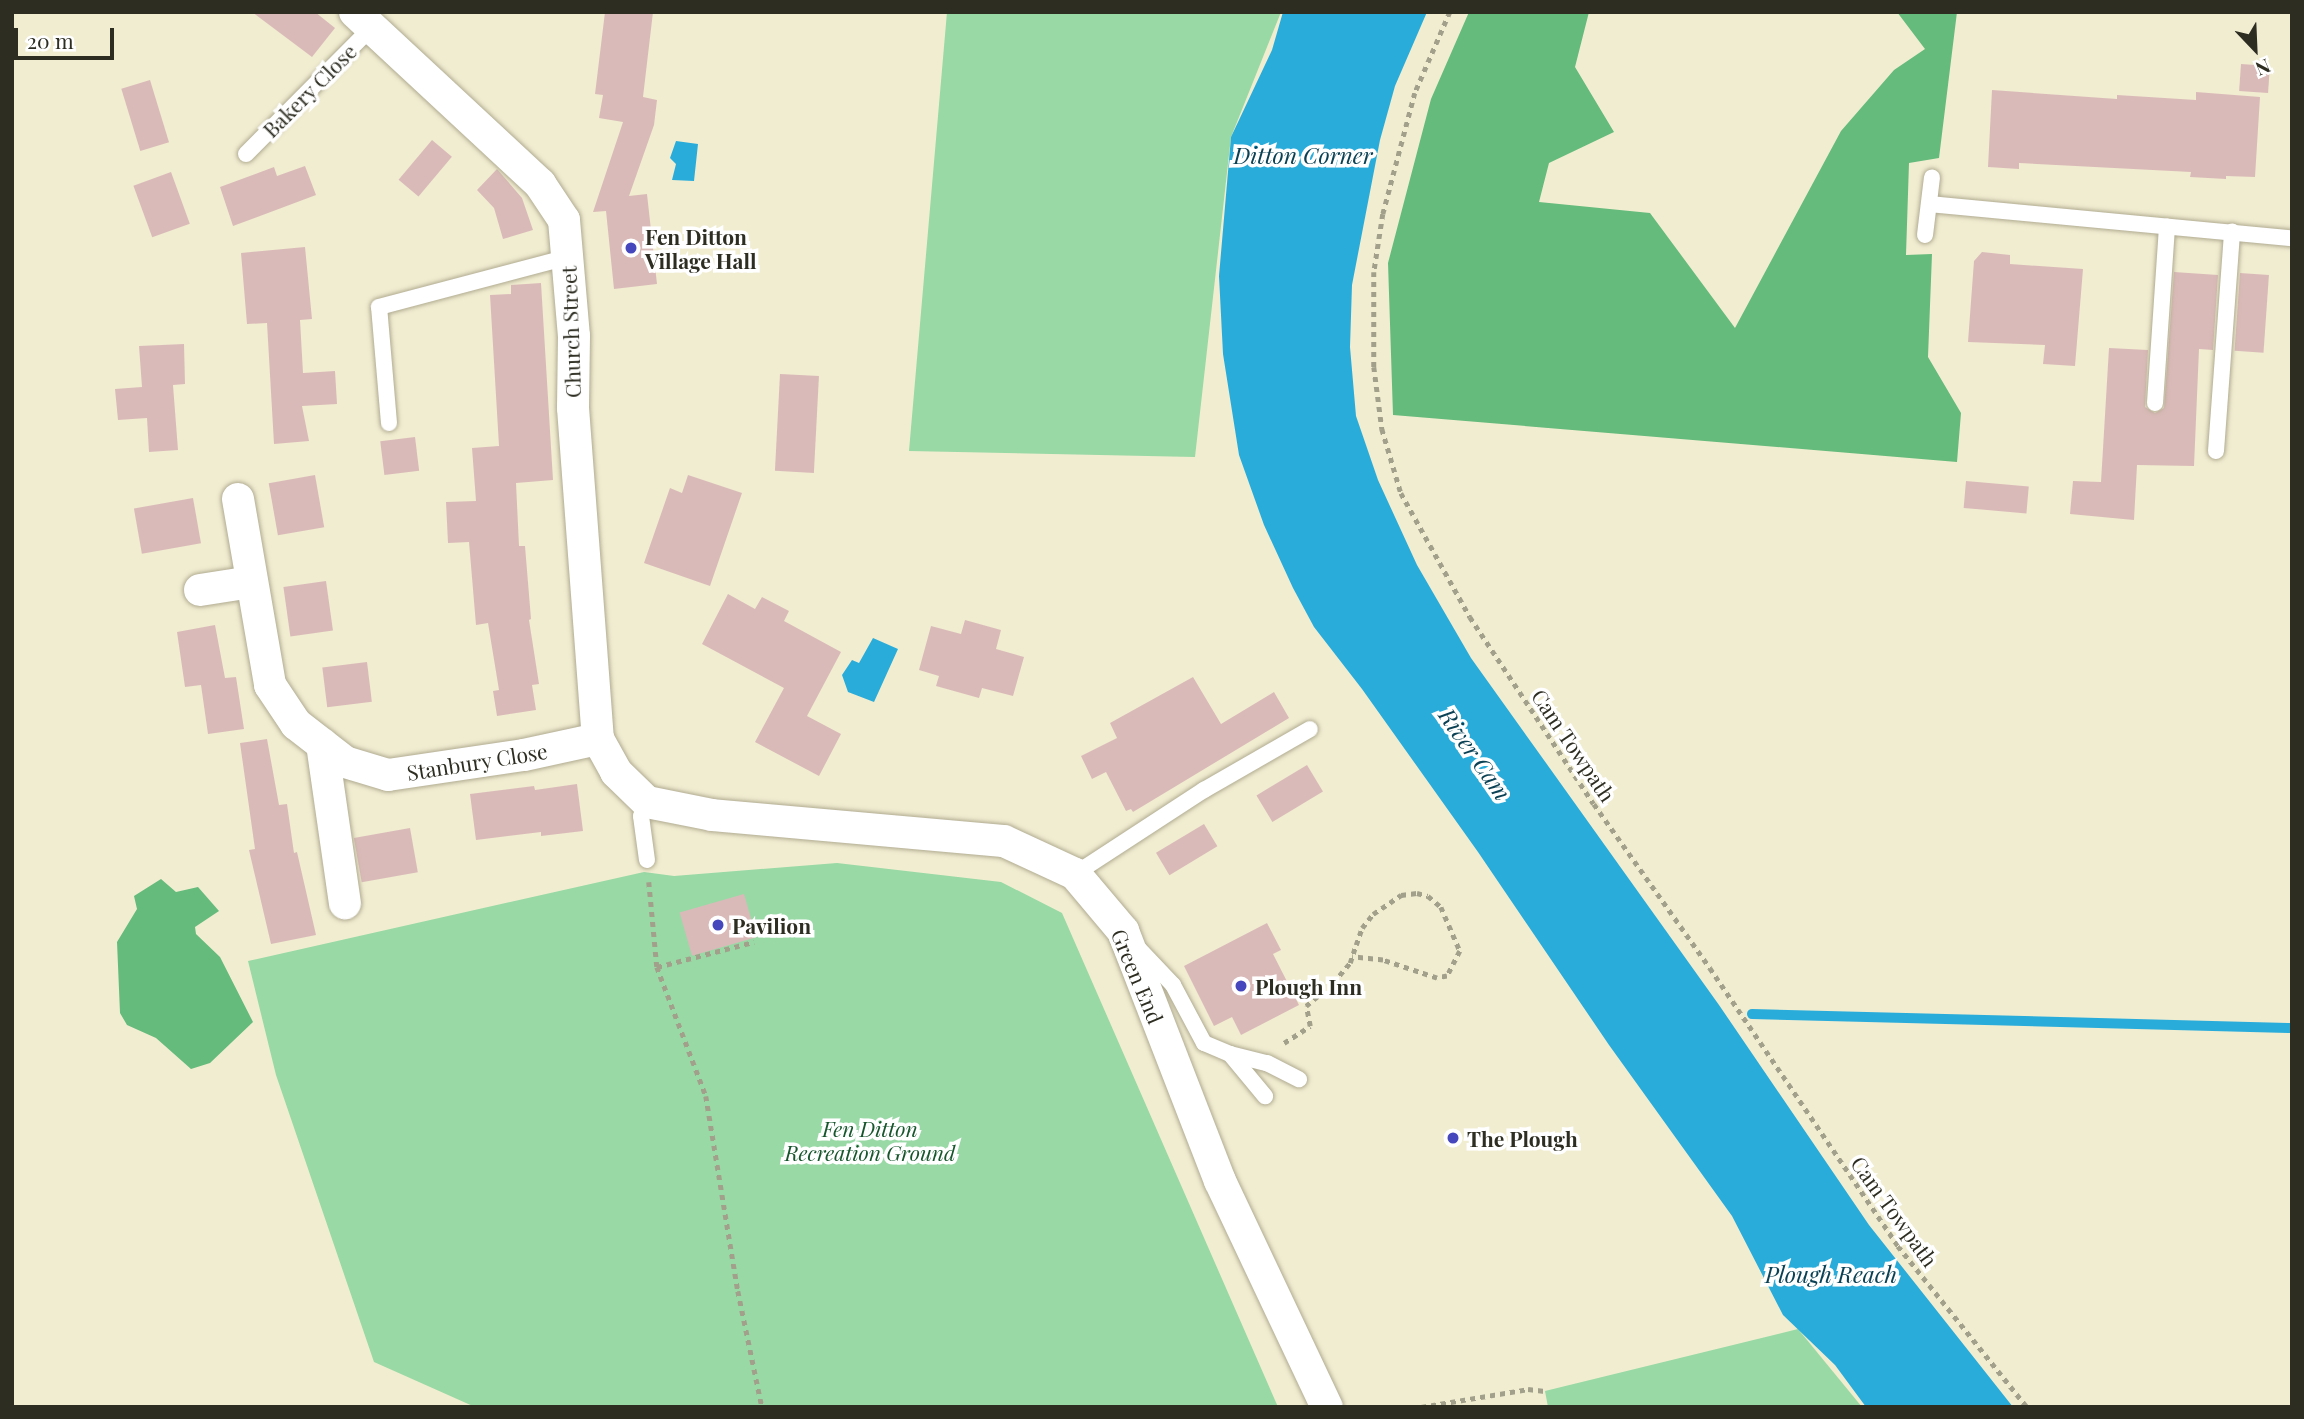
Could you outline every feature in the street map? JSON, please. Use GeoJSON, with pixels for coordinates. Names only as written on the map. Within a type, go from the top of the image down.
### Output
{"type":"FeatureCollection","features":[{"type":"Feature","properties":{"kind":"street","name":"Church Street"},"geometry":{"type":"LineString","coordinates":[[363,20],[540,184],[564,220],[574,337],[573,408],[598,739]]}},
{"type":"Feature","properties":{"kind":"street","name":"Stanbury Close"},"geometry":{"type":"LineString","coordinates":[[238,499],[270,685],[296,724],[345,762],[388,775],[524,755],[598,739]]}},
{"type":"Feature","properties":{"kind":"street"},"geometry":{"type":"LineString","coordinates":[[201,590],[251,582]]}},
{"type":"Feature","properties":{"kind":"street"},"geometry":{"type":"LineString","coordinates":[[598,739],[616,772],[647,802]]}},
{"type":"Feature","properties":{"kind":"street"},"geometry":{"type":"LineString","coordinates":[[322,744],[345,903]]}},
{"type":"Feature","properties":{"kind":"street","name":"Green End"},"geometry":{"type":"LineString","coordinates":[[647,802],[712,815],[1004,841],[1075,874],[1123,931],[1220,1181],[1327,1407]]}},
{"type":"Feature","properties":{"kind":"lane","name":"Bakery Close"},"geometry":{"type":"LineString","coordinates":[[246,154],[363,20]]}},
{"type":"Feature","properties":{"kind":"lane"},"geometry":{"type":"LineString","coordinates":[[1925,235],[1932,177]]}},
{"type":"Feature","properties":{"kind":"lane"},"geometry":{"type":"LineString","coordinates":[[1929,204],[2292,237]]}},
{"type":"Feature","properties":{"kind":"lane"},"geometry":{"type":"LineString","coordinates":[[2155,403],[2166,226]]}},
{"type":"Feature","properties":{"kind":"lane"},"geometry":{"type":"LineString","coordinates":[[2216,451],[2232,232]]}},
{"type":"Feature","properties":{"kind":"lane"},"geometry":{"type":"LineString","coordinates":[[389,423],[379,307],[568,257]]}},
{"type":"Feature","properties":{"kind":"lane"},"geometry":{"type":"LineString","coordinates":[[1075,874],[1204,790],[1310,729]]}},
{"type":"Feature","properties":{"kind":"lane"},"geometry":{"type":"LineString","coordinates":[[647,802],[642,816],[647,860]]}},
{"type":"Feature","properties":{"kind":"lane"},"geometry":{"type":"LineString","coordinates":[[1123,931],[1173,985],[1204,1043],[1230,1054],[1267,1063],[1299,1079]]}},
{"type":"Feature","properties":{"kind":"lane"},"geometry":{"type":"LineString","coordinates":[[1230,1054],[1265,1096]]}},
{"type":"Feature","properties":{"kind":"path","name":"Cam Towpath"},"geometry":{"type":"LineString","coordinates":[[1450,12],[1415,93],[1383,214],[1374,272],[1374,367],[1382,429],[1401,493],[1470,617],[1594,804],[1710,968],[1898,1246],[2027,1407]]}},
{"type":"Feature","properties":{"kind":"path"},"geometry":{"type":"LineString","coordinates":[[647,860],[657,967],[706,1096],[738,1291],[762,1407]]}},
{"type":"Feature","properties":{"kind":"path"},"geometry":{"type":"LineString","coordinates":[[1267,1063],[1288,1038],[1310,1026],[1306,1006],[1343,974],[1362,928],[1373,914],[1401,895],[1417,893],[1428,896],[1441,907],[1460,951],[1447,976],[1437,978],[1382,960],[1352,957]]}},
{"type":"Feature","properties":{"kind":"path"},"geometry":{"type":"LineString","coordinates":[[657,967],[754,942]]}},
{"type":"Feature","properties":{"kind":"path"},"geometry":{"type":"LineString","coordinates":[[1421,1407],[1528,1389],[1545,1391]]}},
{"type":"Feature","properties":{"kind":"green space"},"geometry":{"type":"Polygon","coordinates":[[[947,12],[1281,12],[1231,137],[1195,457],[909,451],[947,12]]]}},
{"type":"Feature","properties":{"kind":"green space"},"geometry":{"type":"Polygon","coordinates":[[[1469,12],[1589,12],[1575,67],[1614,132],[1549,163],[1539,202],[1650,213],[1735,328],[1841,131],[1894,70],[1925,49],[1897,12],[1957,12],[1939,158],[1909,163],[1906,255],[1932,254],[1928,357],[1961,413],[1957,462],[1393,415],[1388,263],[1431,99],[1469,12]]]}},
{"type":"Feature","properties":{"kind":"green space","name":"Fen Ditton Recreation Ground"},"geometry":{"type":"Polygon","coordinates":[[[837,863],[1001,882],[1062,913],[1278,1407],[475,1407],[374,1362],[276,1075],[248,961],[644,872],[674,876],[837,863]]]}},
{"type":"Feature","properties":{"kind":"green space"},"geometry":{"type":"Polygon","coordinates":[[[161,879],[176,892],[198,887],[219,911],[195,927],[196,934],[220,957],[253,1022],[210,1063],[191,1069],[156,1038],[127,1025],[120,1013],[117,942],[137,909],[134,896],[161,879]]]}},
{"type":"Feature","properties":{"kind":"green space"},"geometry":{"type":"Polygon","coordinates":[[[1798,1329],[1862,1407],[1548,1407],[1545,1391],[1798,1329]]]}},
{"type":"Feature","properties":{"kind":"water"},"geometry":{"type":"Polygon","coordinates":[[[1283,12],[1427,12],[1395,86],[1380,140],[1352,285],[1350,347],[1356,416],[1378,480],[1417,565],[1471,658],[1719,1005],[1869,1225],[2013,1407],[1866,1407],[1835,1365],[1783,1315],[1732,1216],[1609,1045],[1478,852],[1362,689],[1314,627],[1293,588],[1264,525],[1239,455],[1223,354],[1219,276],[1231,137],[1272,50],[1283,12]]]}},
{"type":"Feature","properties":{"kind":"water"},"geometry":{"type":"Polygon","coordinates":[[[676,141],[698,144],[694,181],[672,180],[676,164],[670,158],[676,141]]]}},
{"type":"Feature","properties":{"kind":"water"},"geometry":{"type":"Polygon","coordinates":[[[873,638],[898,649],[874,702],[848,692],[842,675],[852,660],[859,663],[873,638]]]}},
{"type":"Feature","properties":{"kind":"building"},"geometry":{"type":"Polygon","coordinates":[[[252,12],[315,12],[335,28],[312,57],[252,12]]]}},
{"type":"Feature","properties":{"kind":"building"},"geometry":{"type":"Polygon","coordinates":[[[605,12],[653,12],[643,97],[657,100],[654,125],[629,196],[647,194],[657,284],[614,289],[606,211],[593,212],[623,122],[599,118],[603,95],[595,94],[605,12]]]}},
{"type":"Feature","properties":{"kind":"building"},"geometry":{"type":"Polygon","coordinates":[[[2241,64],[2270,66],[2268,93],[2239,91],[2241,64]]]}},
{"type":"Feature","properties":{"kind":"building"},"geometry":{"type":"Polygon","coordinates":[[[150,80],[169,142],[140,151],[121,89],[150,80]]]}},
{"type":"Feature","properties":{"kind":"building"},"geometry":{"type":"Polygon","coordinates":[[[1992,90],[2117,99],[2117,95],[2196,100],[2196,92],[2260,97],[2255,177],[2190,177],[2191,172],[2019,163],[2019,169],[1988,167],[1992,90]]]}},
{"type":"Feature","properties":{"kind":"building"},"geometry":{"type":"Polygon","coordinates":[[[432,140],[452,157],[418,197],[399,180],[432,140]]]}},
{"type":"Feature","properties":{"kind":"building"},"geometry":{"type":"Polygon","coordinates":[[[305,166],[316,195],[233,226],[220,187],[274,167],[277,176],[305,166]]]}},
{"type":"Feature","properties":{"kind":"building"},"geometry":{"type":"Polygon","coordinates":[[[497,169],[522,198],[533,230],[503,239],[494,208],[477,190],[497,169]]]}},
{"type":"Feature","properties":{"kind":"building"},"geometry":{"type":"Polygon","coordinates":[[[171,172],[190,224],[152,237],[133,186],[171,172]]]}},
{"type":"Feature","properties":{"kind":"building"},"geometry":{"type":"Polygon","coordinates":[[[305,247],[312,319],[300,320],[303,373],[335,371],[337,404],[302,406],[309,441],[274,444],[267,323],[247,324],[241,253],[305,247]]]}},
{"type":"Feature","properties":{"kind":"building"},"geometry":{"type":"Polygon","coordinates":[[[1982,252],[2010,255],[2010,264],[2083,269],[2075,366],[2043,364],[2045,345],[1968,342],[1974,261],[1982,252]]]}},
{"type":"Feature","properties":{"kind":"building"},"geometry":{"type":"Polygon","coordinates":[[[2174,272],[2218,275],[2213,350],[2199,349],[2194,466],[2137,465],[2134,520],[2070,514],[2073,481],[2101,482],[2109,348],[2148,350],[2145,407],[2155,413],[2164,408],[2174,272]]]}},
{"type":"Feature","properties":{"kind":"building"},"geometry":{"type":"Polygon","coordinates":[[[2240,273],[2269,275],[2263,353],[2235,351],[2240,273]]]}},
{"type":"Feature","properties":{"kind":"building"},"geometry":{"type":"Polygon","coordinates":[[[541,283],[553,480],[516,483],[519,546],[525,546],[529,620],[539,684],[532,685],[536,710],[497,716],[493,691],[499,690],[488,623],[476,625],[469,542],[448,543],[446,502],[476,501],[472,448],[499,446],[490,295],[511,294],[511,285],[541,283]]]}},
{"type":"Feature","properties":{"kind":"building"},"geometry":{"type":"Polygon","coordinates":[[[184,344],[185,384],[173,385],[178,450],[149,452],[147,418],[118,420],[115,389],[142,387],[139,346],[184,344]]]}},
{"type":"Feature","properties":{"kind":"building"},"geometry":{"type":"Polygon","coordinates":[[[780,374],[819,376],[814,473],[775,471],[780,374]]]}},
{"type":"Feature","properties":{"kind":"building"},"geometry":{"type":"Polygon","coordinates":[[[415,437],[419,471],[384,475],[380,441],[415,437]]]}},
{"type":"Feature","properties":{"kind":"building"},"geometry":{"type":"Polygon","coordinates":[[[315,475],[324,527],[278,535],[269,483],[315,475]]]}},
{"type":"Feature","properties":{"kind":"building"},"geometry":{"type":"Polygon","coordinates":[[[688,475],[742,493],[710,586],[644,563],[670,488],[682,493],[688,475]]]}},
{"type":"Feature","properties":{"kind":"building"},"geometry":{"type":"Polygon","coordinates":[[[1966,481],[2029,486],[2026,513],[1964,508],[1966,481]]]}},
{"type":"Feature","properties":{"kind":"building"},"geometry":{"type":"Polygon","coordinates":[[[193,498],[201,543],[142,554],[134,508],[193,498]]]}},
{"type":"Feature","properties":{"kind":"building"},"geometry":{"type":"Polygon","coordinates":[[[326,581],[333,631],[290,636],[283,587],[326,581]]]}},
{"type":"Feature","properties":{"kind":"building"},"geometry":{"type":"Polygon","coordinates":[[[728,594],[755,609],[762,597],[789,611],[784,621],[841,652],[807,716],[841,734],[819,776],[755,742],[784,688],[702,644],[728,594]]]}},
{"type":"Feature","properties":{"kind":"building"},"geometry":{"type":"Polygon","coordinates":[[[965,620],[1001,630],[996,649],[1024,657],[1013,696],[982,688],[979,698],[936,686],[939,676],[919,670],[931,626],[961,634],[965,620]]]}},
{"type":"Feature","properties":{"kind":"building"},"geometry":{"type":"Polygon","coordinates":[[[215,625],[225,678],[236,677],[244,729],[208,734],[201,685],[185,687],[177,632],[215,625]]]}},
{"type":"Feature","properties":{"kind":"building"},"geometry":{"type":"Polygon","coordinates":[[[367,662],[372,702],[327,707],[322,667],[367,662]]]}},
{"type":"Feature","properties":{"kind":"building"},"geometry":{"type":"Polygon","coordinates":[[[1193,677],[1221,724],[1274,692],[1289,718],[1133,812],[1131,809],[1126,811],[1106,772],[1092,779],[1081,756],[1117,738],[1110,723],[1193,677]]]}},
{"type":"Feature","properties":{"kind":"building"},"geometry":{"type":"Polygon","coordinates":[[[267,739],[279,805],[287,804],[294,853],[297,852],[316,935],[271,944],[249,850],[255,849],[240,743],[267,739]]]}},
{"type":"Feature","properties":{"kind":"building"},"geometry":{"type":"Polygon","coordinates":[[[1307,765],[1323,792],[1272,822],[1256,795],[1307,765]]]}},
{"type":"Feature","properties":{"kind":"building"},"geometry":{"type":"Polygon","coordinates":[[[577,784],[583,831],[541,836],[541,832],[476,840],[470,794],[577,784]]]}},
{"type":"Feature","properties":{"kind":"building"},"geometry":{"type":"Polygon","coordinates":[[[1204,824],[1217,846],[1169,875],[1156,853],[1204,824]]]}},
{"type":"Feature","properties":{"kind":"building"},"geometry":{"type":"Polygon","coordinates":[[[410,828],[418,872],[362,882],[354,838],[410,828]]]}},
{"type":"Feature","properties":{"kind":"building","name":"Pavilion"},"geometry":{"type":"Polygon","coordinates":[[[744,894],[756,937],[692,956],[680,912],[744,894]]]}},
{"type":"Feature","properties":{"kind":"building","name":"Plough Inn"},"geometry":{"type":"Polygon","coordinates":[[[1267,923],[1281,950],[1273,954],[1299,1005],[1241,1035],[1232,1017],[1214,1026],[1184,966],[1267,923]]]}},
{"type":"Feature","properties":{"kind":"waterway"},"geometry":{"type":"LineString","coordinates":[[1752,1014],[2292,1028]]}},
{"type":"Feature","properties":{"kind":"place","name":"Fen Ditton Village Hall"},"geometry":{"type":"Point","coordinates":[631,248]}},
{"type":"Feature","properties":{"kind":"place","name":"Pavilion"},"geometry":{"type":"Point","coordinates":[718,925]}},
{"type":"Feature","properties":{"kind":"place","name":"Plough Inn"},"geometry":{"type":"Point","coordinates":[1241,986]}},
{"type":"Feature","properties":{"kind":"place","name":"The Plough"},"geometry":{"type":"Point","coordinates":[1453,1138]}},
{"type":"Feature","properties":{"kind":"water label","name":"Ditton Corner"},"geometry":{"type":"Point","coordinates":[1303,155]}},
{"type":"Feature","properties":{"kind":"water label","name":"River Cam"},"geometry":{"type":"Point","coordinates":[1475,754]}},
{"type":"Feature","properties":{"kind":"water label","name":"Plough Reach"},"geometry":{"type":"Point","coordinates":[1831,1274]}}]}
